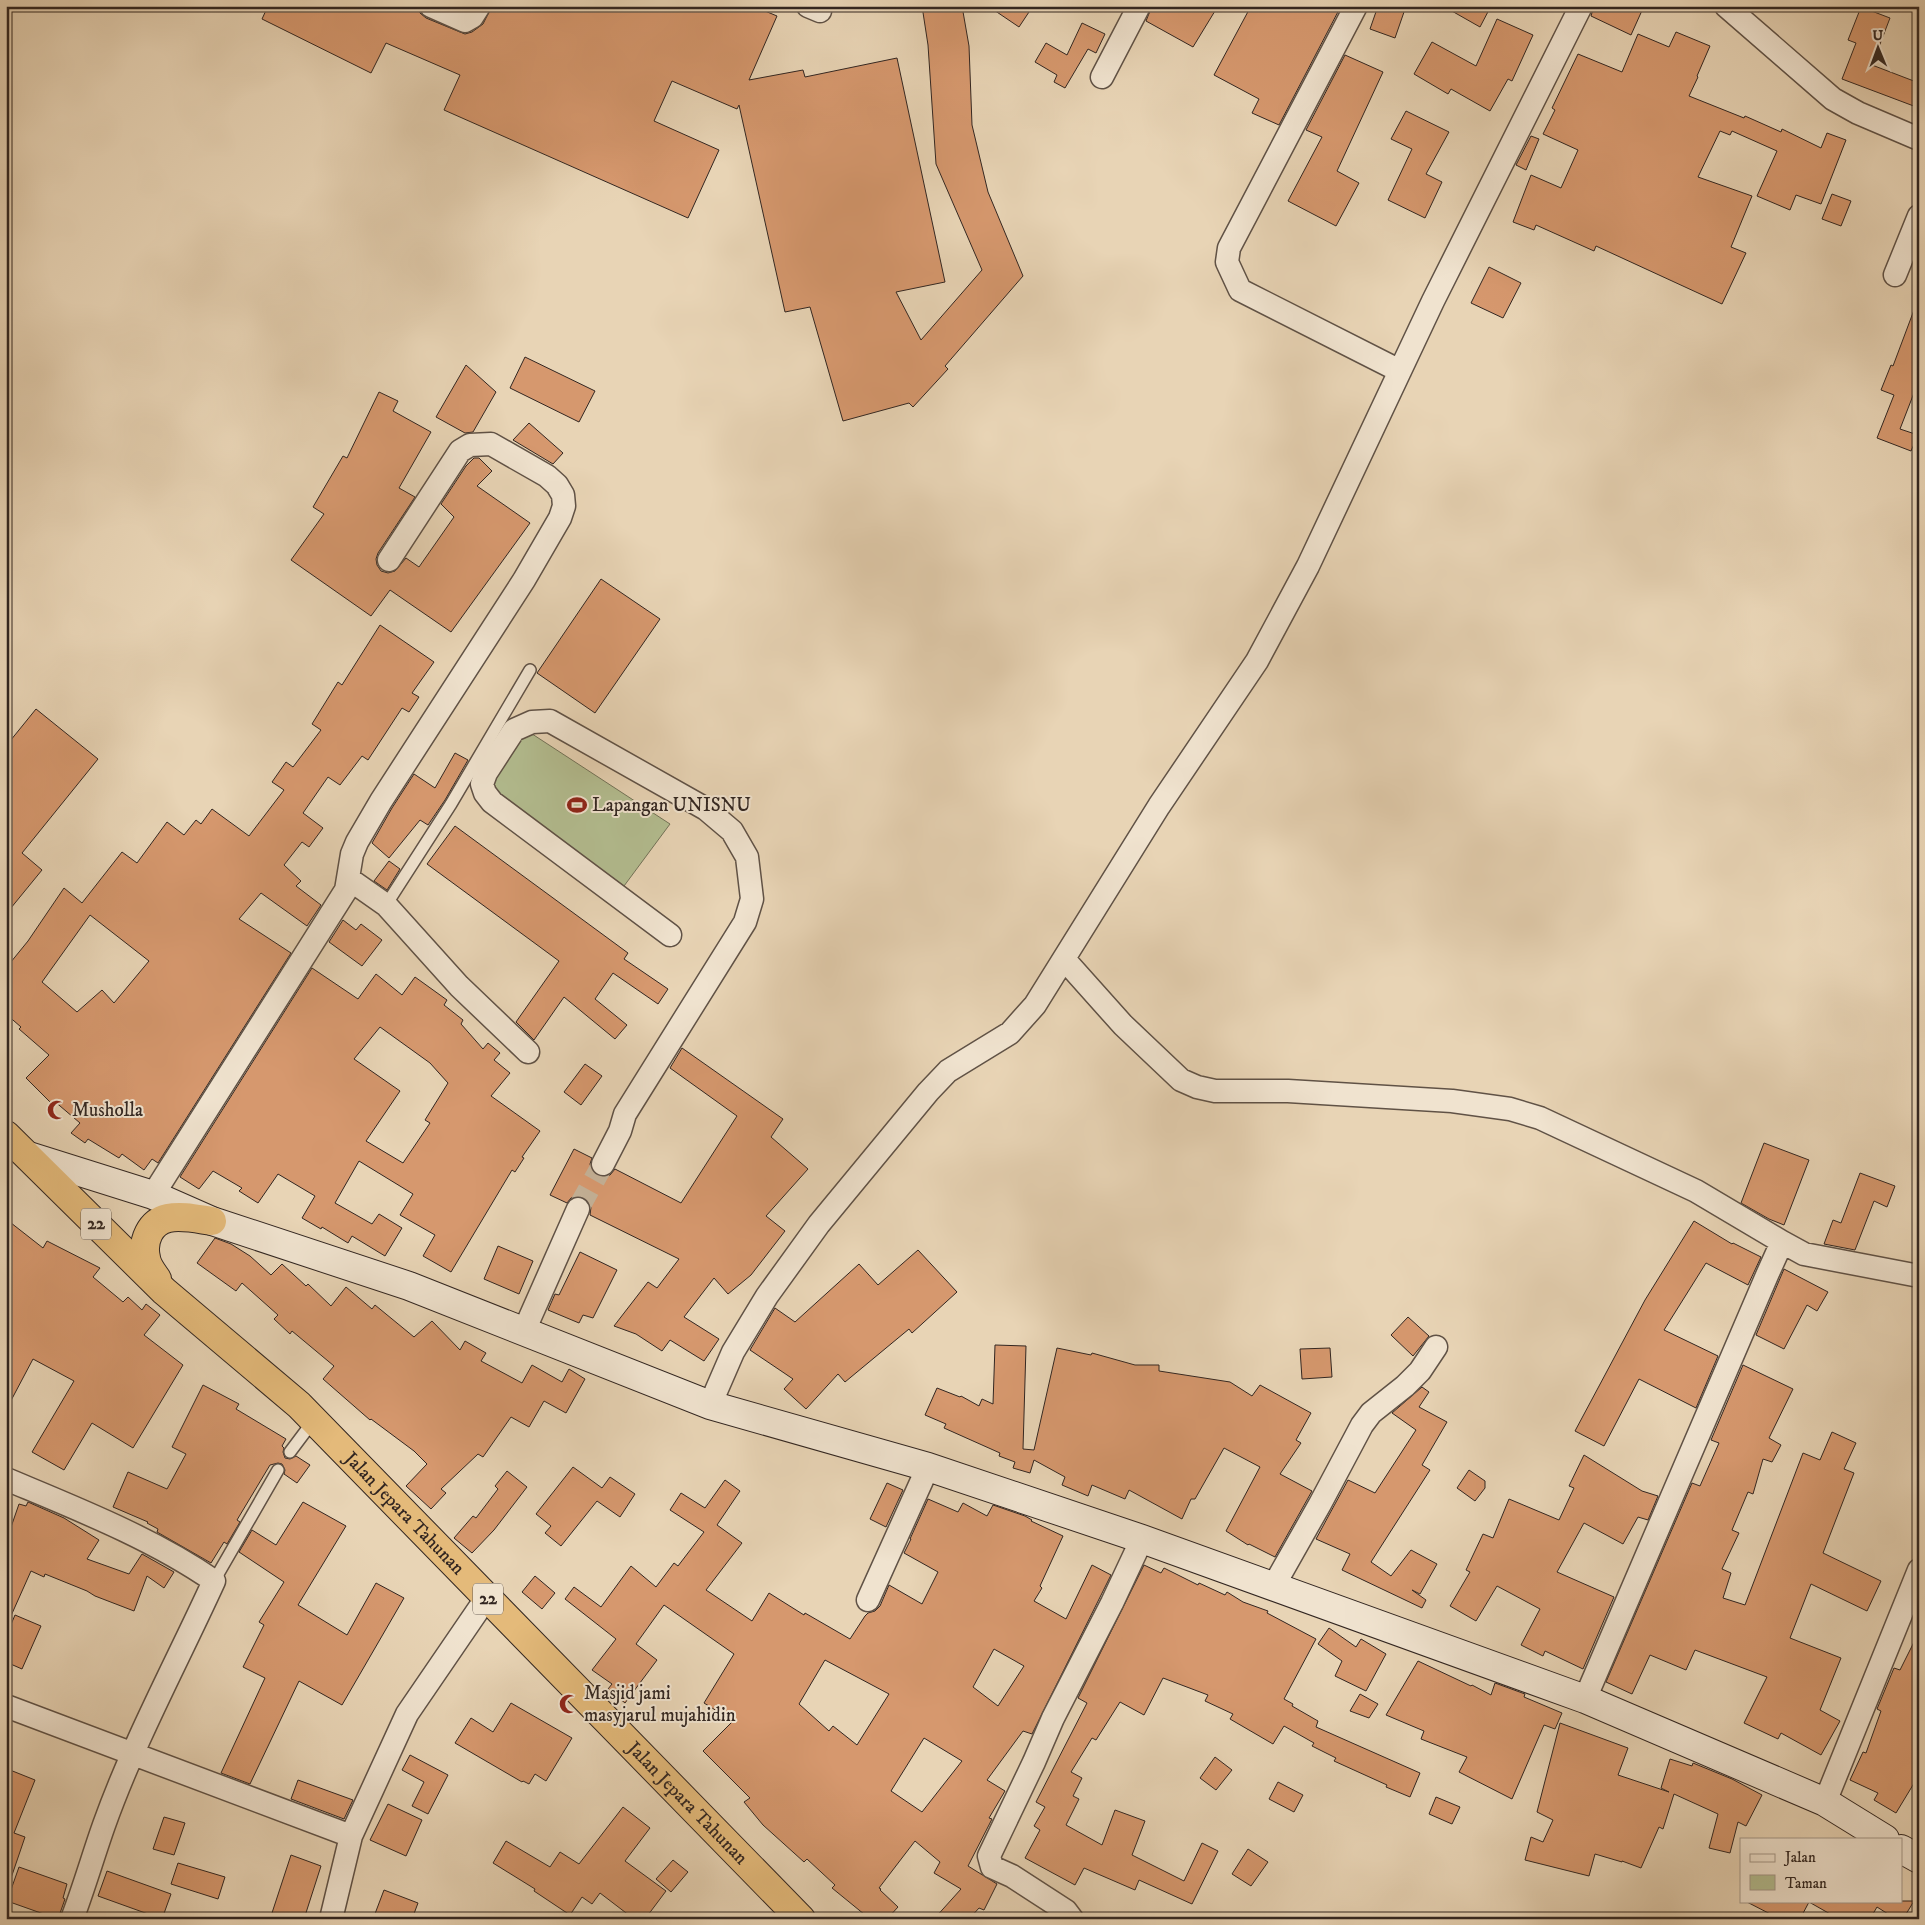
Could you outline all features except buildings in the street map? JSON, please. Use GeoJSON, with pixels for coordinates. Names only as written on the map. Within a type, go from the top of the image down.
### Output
{"type":"FeatureCollection","features":[{"type":"Feature","properties":{"kind":"highway","name":"22"},"geometry":{"type":"LineString","coordinates":[[6,1135],[164,1291]]}},
{"type":"Feature","properties":{"kind":"highway"},"geometry":{"type":"LineString","coordinates":[[164,1291],[148,1266],[145,1257],[147,1235],[155,1223],[169,1218],[187,1217],[212,1221]]}},
{"type":"Feature","properties":{"kind":"highway","name":"Jalan Jepara Tahunan"},"geometry":{"type":"LineString","coordinates":[[164,1291],[299,1405],[801,1919]]}},
{"type":"Feature","properties":{"kind":"main road"},"geometry":{"type":"LineString","coordinates":[[29,1156],[153,1195],[212,1221],[409,1286],[710,1405],[928,1467],[1142,1539],[1273,1588],[1585,1699],[1825,1802],[1883,1838]]}},
{"type":"Feature","properties":{"kind":"main road"},"geometry":{"type":"LineString","coordinates":[[1902,1850],[1919,1859]]}},
{"type":"Feature","properties":{"kind":"street"},"geometry":{"type":"LineString","coordinates":[[431,6],[465,21],[472,17],[479,6]]}},
{"type":"Feature","properties":{"kind":"street"},"geometry":{"type":"LineString","coordinates":[[1102,77],[1140,6]]}},
{"type":"Feature","properties":{"kind":"street"},"geometry":{"type":"LineString","coordinates":[[1356,6],[1229,248],[1227,262],[1240,290],[1400,372]]}},
{"type":"Feature","properties":{"kind":"street"},"geometry":{"type":"LineString","coordinates":[[710,1405],[733,1352],[767,1296],[819,1224],[928,1092],[948,1072],[1010,1033],[1035,1005],[1159,806],[1256,661],[1308,566],[1433,301],[1580,6]]}},
{"type":"Feature","properties":{"kind":"street"},"geometry":{"type":"LineString","coordinates":[[1726,6],[1833,99],[1858,113],[1919,139]]}},
{"type":"Feature","properties":{"kind":"street"},"geometry":{"type":"LineString","coordinates":[[1895,275],[1919,216]]}},
{"type":"Feature","properties":{"kind":"street"},"geometry":{"type":"LineString","coordinates":[[153,1195],[346,890],[351,860],[357,842],[381,801],[524,580],[560,518],[564,506],[563,495],[558,485],[547,476],[491,444],[470,445],[460,451],[389,560]]}},
{"type":"Feature","properties":{"kind":"street"},"geometry":{"type":"LineString","coordinates":[[603,1164],[620,1131],[625,1114],[745,922],[752,899],[747,857],[732,831],[706,809],[581,737],[550,721],[532,722],[514,730],[486,773],[482,784],[485,793],[492,802],[670,936]]}},
{"type":"Feature","properties":{"kind":"street"},"geometry":{"type":"LineString","coordinates":[[349,879],[386,905],[459,986],[528,1052]]}},
{"type":"Feature","properties":{"kind":"street"},"geometry":{"type":"LineString","coordinates":[[1064,959],[1123,1025],[1181,1080],[1197,1087],[1215,1091],[1288,1092],[1452,1101],[1510,1109],[1540,1118],[1696,1191],[1804,1254],[1919,1276]]}},
{"type":"Feature","properties":{"kind":"street"},"geometry":{"type":"LineString","coordinates":[[524,1331],[578,1209]]}},
{"type":"Feature","properties":{"kind":"street"},"geometry":{"type":"LineString","coordinates":[[1585,1699],[1782,1242]]}},
{"type":"Feature","properties":{"kind":"street"},"geometry":{"type":"LineString","coordinates":[[1273,1588],[1362,1425],[1371,1413],[1405,1386],[1420,1371],[1436,1347]]}},
{"type":"Feature","properties":{"kind":"street"},"geometry":{"type":"LineString","coordinates":[[868,1600],[928,1467]]}},
{"type":"Feature","properties":{"kind":"street"},"geometry":{"type":"LineString","coordinates":[[6,1479],[89,1514],[180,1559],[214,1581],[152,1710],[104,1824],[88,1877],[72,1919]]}},
{"type":"Feature","properties":{"kind":"street"},"geometry":{"type":"LineString","coordinates":[[1072,1919],[1066,1911],[1012,1876],[992,1867],[989,1856],[1053,1718],[1112,1603],[1142,1539]]}},
{"type":"Feature","properties":{"kind":"street"},"geometry":{"type":"LineString","coordinates":[[1825,1802],[1919,1570]]}},
{"type":"Feature","properties":{"kind":"street"},"geometry":{"type":"LineString","coordinates":[[331,1919],[351,1836],[407,1714],[487,1597]]}},
{"type":"Feature","properties":{"kind":"street"},"geometry":{"type":"LineString","coordinates":[[6,1706],[351,1836]]}},
{"type":"Feature","properties":{"kind":"lane"},"geometry":{"type":"LineString","coordinates":[[386,905],[451,804],[530,670]]}},
{"type":"Feature","properties":{"kind":"lane"},"geometry":{"type":"LineString","coordinates":[[290,1452],[314,1420]]}},
{"type":"Feature","properties":{"kind":"lane"},"geometry":{"type":"LineString","coordinates":[[214,1581],[278,1470]]}},
{"type":"Feature","properties":{"kind":"green space","name":"Lapangan UNISNU"},"geometry":{"type":"Polygon","coordinates":[[[523,728],[670,824],[624,886],[487,786],[523,728]]]}},
{"type":"Feature","properties":{"kind":"tunnel"},"geometry":{"type":"LineString","coordinates":[[578,1209],[603,1164]]}},
{"type":"Feature","properties":{"kind":"place","name":"Lapangan UNISNU"},"geometry":{"type":"Point","coordinates":[577,805]}},
{"type":"Feature","properties":{"kind":"place","name":"Musholla"},"geometry":{"type":"Point","coordinates":[57,1110]}},
{"type":"Feature","properties":{"kind":"place","name":"Masjid jami masyjarul mujahidin"},"geometry":{"type":"Point","coordinates":[569,1704]}}]}
